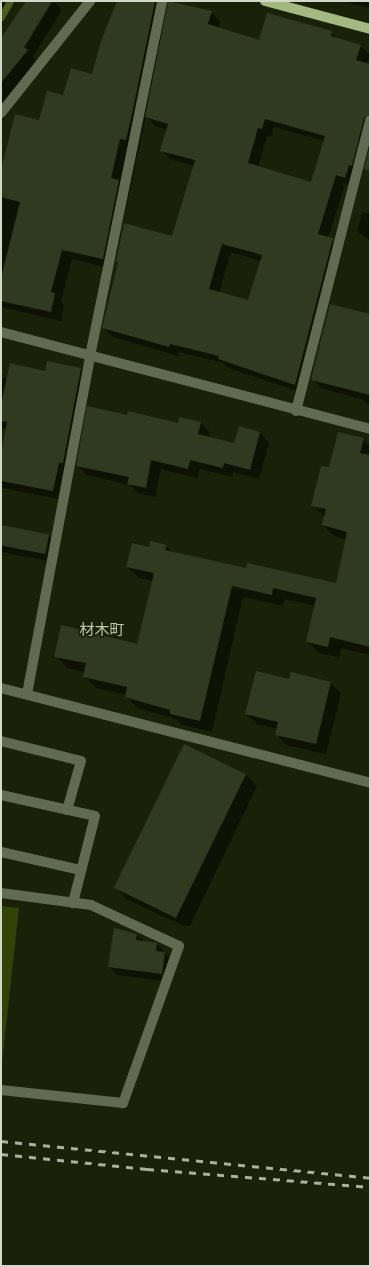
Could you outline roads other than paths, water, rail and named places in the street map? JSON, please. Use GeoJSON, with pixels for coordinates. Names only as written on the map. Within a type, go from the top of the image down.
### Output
{"type":"FeatureCollection","features":[{"type":"Feature","properties":{"kind":"main road"},"geometry":{"type":"LineString","coordinates":[[265,1],[370,29]]}},
{"type":"Feature","properties":{"kind":"street"},"geometry":{"type":"LineString","coordinates":[[1,113],[90,1]]}},
{"type":"Feature","properties":{"kind":"street"},"geometry":{"type":"LineString","coordinates":[[28,694],[90,356],[162,1]]}},
{"type":"Feature","properties":{"kind":"street"},"geometry":{"type":"LineString","coordinates":[[296,411],[370,120]]}},
{"type":"Feature","properties":{"kind":"street"},"geometry":{"type":"LineString","coordinates":[[1,332],[370,430]]}},
{"type":"Feature","properties":{"kind":"street"},"geometry":{"type":"LineString","coordinates":[[1,688],[370,783]]}},
{"type":"Feature","properties":{"kind":"street"},"geometry":{"type":"LineString","coordinates":[[1,741],[81,761],[67,810]]}},
{"type":"Feature","properties":{"kind":"street"},"geometry":{"type":"LineString","coordinates":[[1,795],[95,816],[73,903]]}},
{"type":"Feature","properties":{"kind":"street"},"geometry":{"type":"LineString","coordinates":[[1,852],[81,870]]}},
{"type":"Feature","properties":{"kind":"street"},"geometry":{"type":"LineString","coordinates":[[1,893],[90,905],[179,946],[123,1103],[1,1090]]}},
{"type":"Feature","properties":{"kind":"waterway"},"geometry":{"type":"LineString","coordinates":[[1,17],[10,1]]}},
{"type":"Feature","properties":{"kind":"railway"},"geometry":{"type":"LineString","coordinates":[[1,1141],[370,1178]]}},
{"type":"Feature","properties":{"kind":"railway"},"geometry":{"type":"LineString","coordinates":[[1,1154],[147,1169],[370,1187]]}},
{"type":"Feature","properties":{"kind":"district","name":"材木町"},"geometry":{"type":"Point","coordinates":[102,630]}}]}
